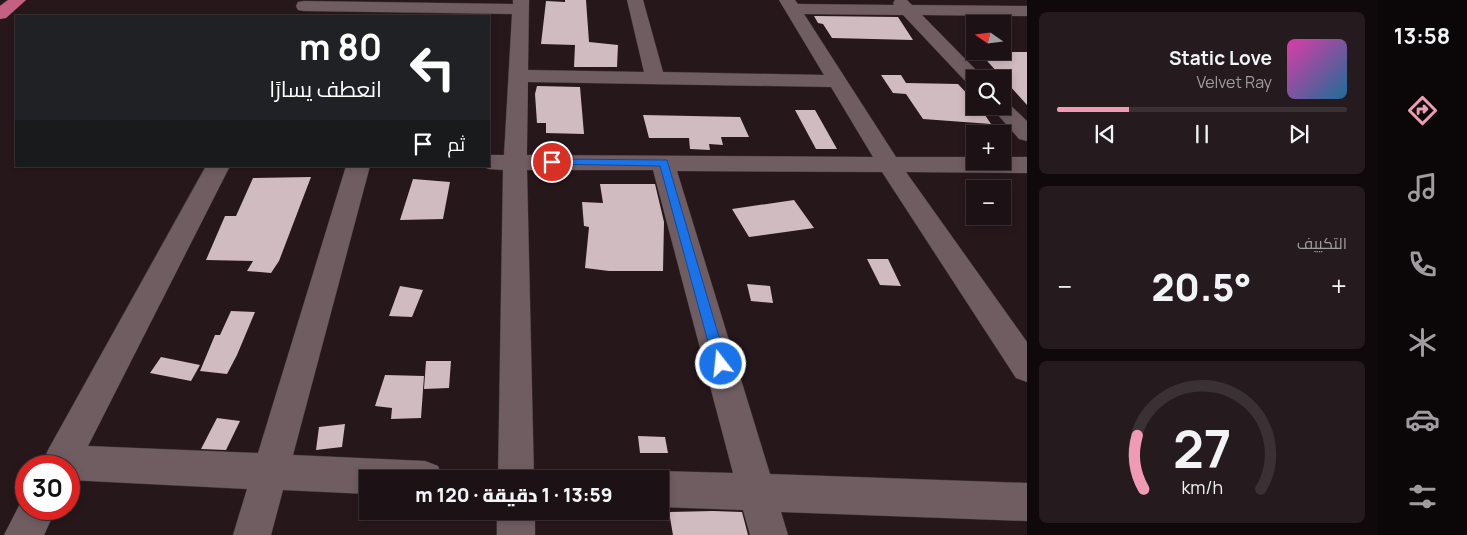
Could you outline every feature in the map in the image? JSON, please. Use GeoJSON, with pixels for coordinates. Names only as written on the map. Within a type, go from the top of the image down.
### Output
{"type":"FeatureCollection","features":[{"type":"Feature","properties":{"kind":"highway"},"geometry":{"type":"LineString","coordinates":[[0,14],[18,0]]}},
{"type":"Feature","properties":{"kind":"street"},"geometry":{"type":"LineString","coordinates":[[635,0],[655,78]]}},
{"type":"Feature","properties":{"kind":"street"},"geometry":{"type":"LineString","coordinates":[[1004,0],[1024,14]]}},
{"type":"Feature","properties":{"kind":"street"},"geometry":{"type":"LineString","coordinates":[[303,7],[409,8],[521,4],[515,162],[516,470]]}},
{"type":"Feature","properties":{"kind":"street"},"geometry":{"type":"LineString","coordinates":[[789,4],[903,5],[1024,14]]}},
{"type":"Feature","properties":{"kind":"street"},"geometry":{"type":"LineString","coordinates":[[789,4],[889,164],[1027,368]]}},
{"type":"Feature","properties":{"kind":"street"},"geometry":{"type":"LineString","coordinates":[[903,5],[966,71]]}},
{"type":"Feature","properties":{"kind":"street"},"geometry":{"type":"LineString","coordinates":[[518,76],[837,81]]}},
{"type":"Feature","properties":{"kind":"street"},"geometry":{"type":"LineString","coordinates":[[1009,115],[1027,134]]}},
{"type":"Feature","properties":{"kind":"street"},"geometry":{"type":"LineString","coordinates":[[490,162],[1027,165]]}},
{"type":"Feature","properties":{"kind":"street"},"geometry":{"type":"LineString","coordinates":[[664,163],[769,535]]}},
{"type":"Feature","properties":{"kind":"street"},"geometry":{"type":"LineString","coordinates":[[65,455],[217,167]]}},
{"type":"Feature","properties":{"kind":"street"},"geometry":{"type":"LineString","coordinates":[[252,535],[358,167]]}},
{"type":"Feature","properties":{"kind":"street"},"geometry":{"type":"LineString","coordinates":[[80,465],[271,470],[359,475]]}},
{"type":"Feature","properties":{"kind":"street"},"geometry":{"type":"LineString","coordinates":[[669,489],[1027,502]]}},
{"type":"Feature","properties":{"kind":"street"},"geometry":{"type":"LineString","coordinates":[[22,535],[30,520]]}},
{"type":"Feature","properties":{"kind":"street"},"geometry":{"type":"LineString","coordinates":[[516,520],[516,535]]}},
{"type":"Feature","properties":{"kind":"building"},"geometry":{"type":"Polygon","coordinates":[[[565,0],[586,0],[589,42],[618,45],[617,67],[574,67],[575,45],[541,44],[546,1],[565,2],[565,0]]]}},
{"type":"Feature","properties":{"kind":"building"},"geometry":{"type":"Polygon","coordinates":[[[814,16],[898,17],[913,40],[832,38],[823,24],[818,23],[814,16]]]}},
{"type":"Feature","properties":{"kind":"building"},"geometry":{"type":"Polygon","coordinates":[[[1011,52],[1027,52],[1027,105],[1011,87],[1011,70],[995,70],[986,60],[1011,60],[1011,52]]]}},
{"type":"Feature","properties":{"kind":"building"},"geometry":{"type":"Polygon","coordinates":[[[881,75],[901,75],[906,83],[958,84],[966,92],[966,115],[985,115],[991,124],[923,119],[906,94],[893,93],[881,75]]]}},
{"type":"Feature","properties":{"kind":"building"},"geometry":{"type":"Polygon","coordinates":[[[537,86],[580,87],[584,134],[546,133],[546,123],[537,123],[535,94],[537,86]]]}},
{"type":"Feature","properties":{"kind":"building"},"geometry":{"type":"Polygon","coordinates":[[[795,110],[815,110],[837,149],[816,149],[795,110]]]}},
{"type":"Feature","properties":{"kind":"building"},"geometry":{"type":"Polygon","coordinates":[[[643,115],[740,117],[749,137],[721,137],[723,145],[709,144],[710,150],[690,149],[689,138],[649,138],[643,115]]]}},
{"type":"Feature","properties":{"kind":"building"},"geometry":{"type":"Polygon","coordinates":[[[311,177],[279,261],[271,273],[247,271],[253,261],[206,260],[225,216],[236,216],[253,178],[311,177]]]}},
{"type":"Feature","properties":{"kind":"building"},"geometry":{"type":"Polygon","coordinates":[[[413,179],[450,182],[443,219],[400,220],[413,179]]]}},
{"type":"Feature","properties":{"kind":"building"},"geometry":{"type":"Polygon","coordinates":[[[600,184],[655,184],[664,222],[663,271],[609,271],[585,268],[589,227],[584,226],[582,202],[603,203],[600,184]]]}},
{"type":"Feature","properties":{"kind":"building"},"geometry":{"type":"Polygon","coordinates":[[[794,200],[814,228],[749,237],[732,209],[794,200]]]}},
{"type":"Feature","properties":{"kind":"building"},"geometry":{"type":"Polygon","coordinates":[[[867,259],[888,259],[901,286],[880,285],[867,259]]]}},
{"type":"Feature","properties":{"kind":"building"},"geometry":{"type":"Polygon","coordinates":[[[747,284],[770,286],[773,303],[751,301],[747,284]]]}},
{"type":"Feature","properties":{"kind":"building"},"geometry":{"type":"Polygon","coordinates":[[[400,286],[423,290],[412,317],[389,316],[400,286]]]}},
{"type":"Feature","properties":{"kind":"building"},"geometry":{"type":"Polygon","coordinates":[[[231,311],[255,312],[237,355],[227,374],[200,371],[215,335],[220,335],[231,311]]]}},
{"type":"Feature","properties":{"kind":"building"},"geometry":{"type":"Polygon","coordinates":[[[161,357],[200,365],[191,381],[150,373],[161,357]]]}},
{"type":"Feature","properties":{"kind":"building"},"geometry":{"type":"Polygon","coordinates":[[[426,361],[451,361],[449,388],[424,389],[426,361]]]}},
{"type":"Feature","properties":{"kind":"building"},"geometry":{"type":"Polygon","coordinates":[[[385,375],[424,376],[421,418],[391,419],[392,408],[375,406],[385,375]]]}},
{"type":"Feature","properties":{"kind":"building"},"geometry":{"type":"Polygon","coordinates":[[[217,418],[240,421],[226,450],[201,449],[217,418]]]}},
{"type":"Feature","properties":{"kind":"building"},"geometry":{"type":"Polygon","coordinates":[[[345,424],[342,447],[316,450],[319,427],[345,424]]]}},
{"type":"Feature","properties":{"kind":"building"},"geometry":{"type":"Polygon","coordinates":[[[638,436],[665,437],[668,453],[640,453],[638,436]]]}},
{"type":"Feature","properties":{"kind":"building"},"geometry":{"type":"Polygon","coordinates":[[[669,512],[742,512],[748,535],[673,535],[669,512]]]}},
{"type":"Feature","properties":{"kind":"route"},"geometry":{"type":"LineString","coordinates":[[552,162],[664,163],[721,364]]}}]}
